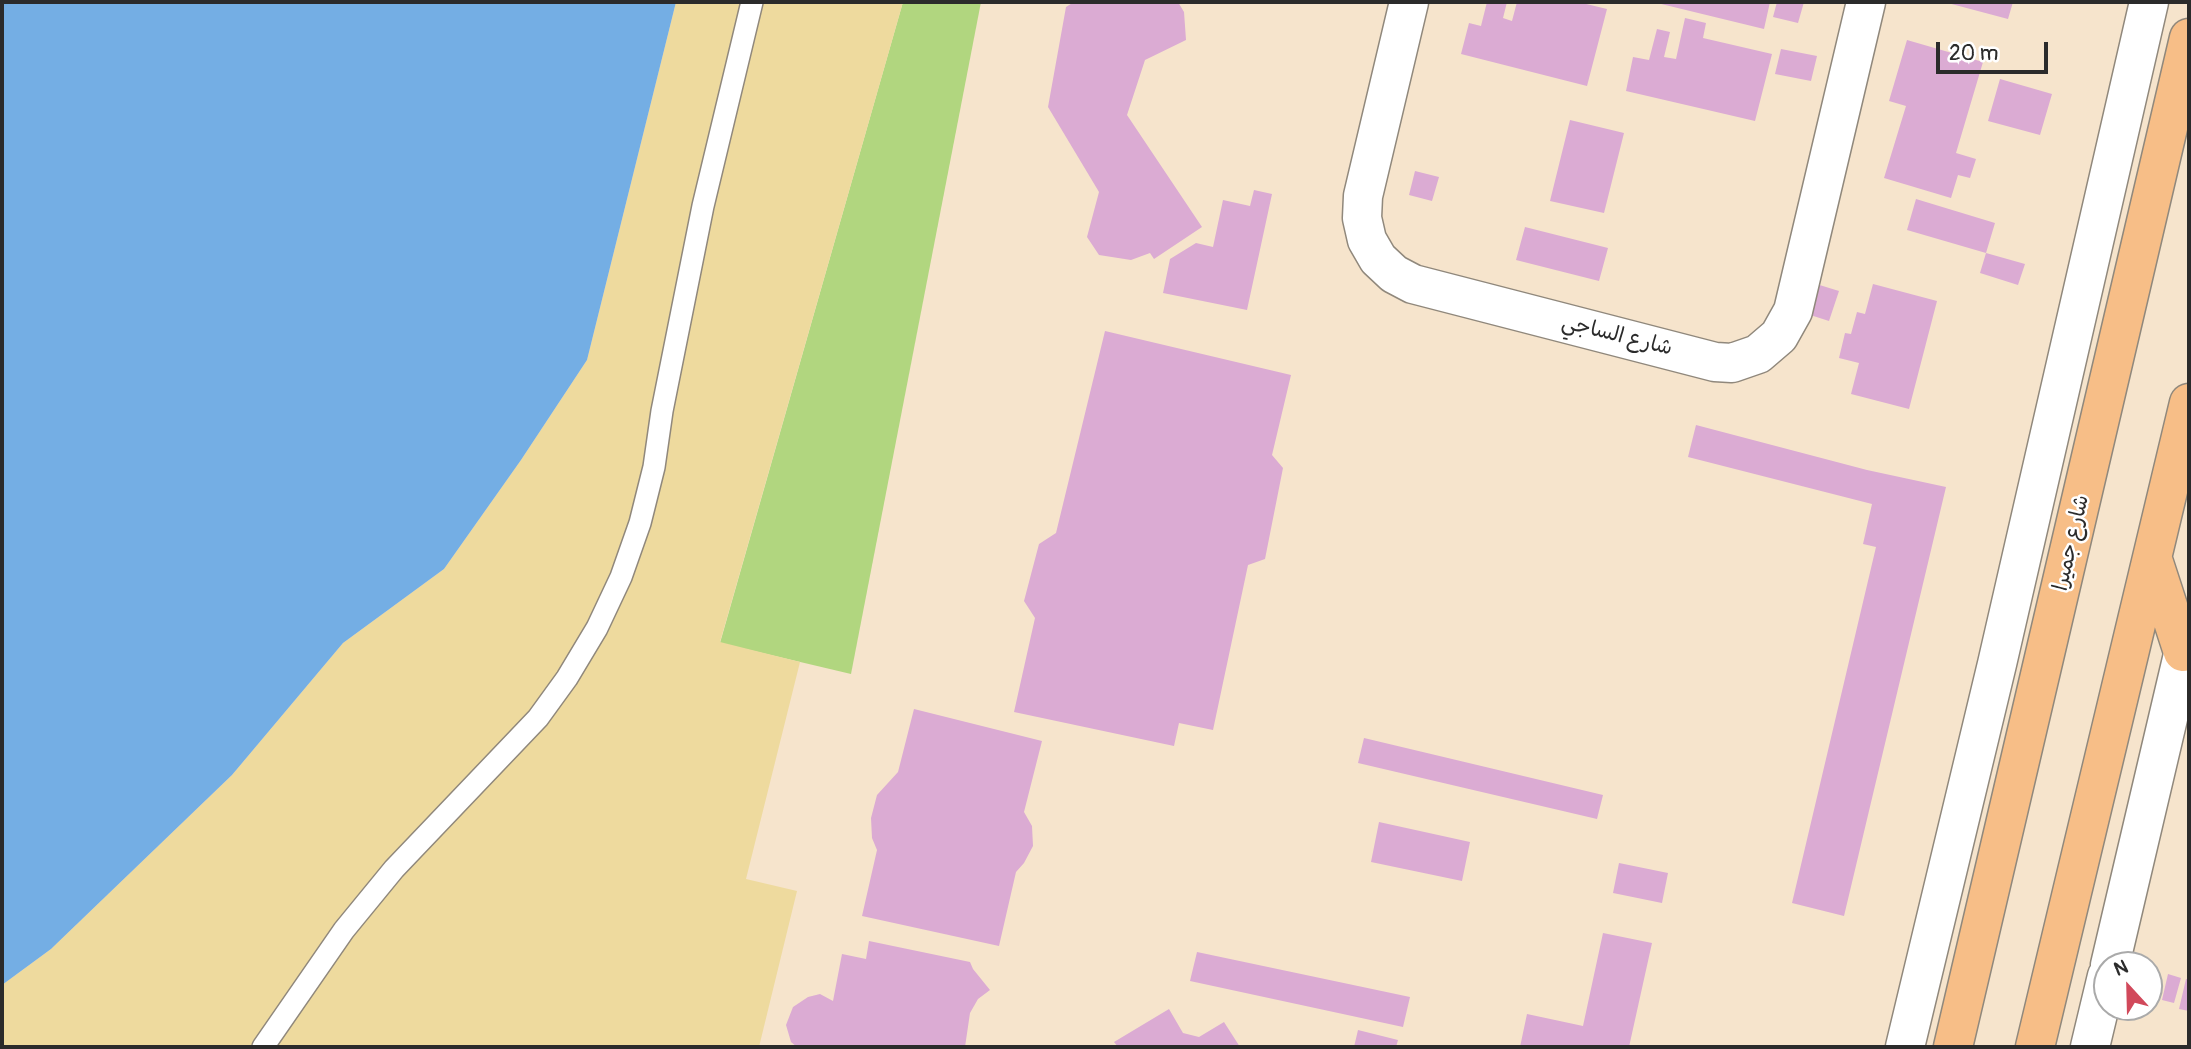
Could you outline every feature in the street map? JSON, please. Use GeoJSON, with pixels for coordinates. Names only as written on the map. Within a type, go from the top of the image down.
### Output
{"type":"FeatureCollection","features":[{"type":"Feature","properties":{"kind":"main road","name":"شارع جميرا"},"geometry":{"type":"LineString","coordinates":[[1953,1047],[2189,38]]}},
{"type":"Feature","properties":{"kind":"main road"},"geometry":{"type":"LineString","coordinates":[[2035,1047],[2189,403]]}},
{"type":"Feature","properties":{"kind":"main road"},"geometry":{"type":"LineString","coordinates":[[2153,560],[2186,640]]}},
{"type":"Feature","properties":{"kind":"street","name":"شارع الساجي"},"geometry":{"type":"LineString","coordinates":[[1409,2],[1363,196],[1362,218],[1367,240],[1378,259],[1394,274],[1413,284],[1715,362],[1732,363],[1758,354],[1779,336],[1793,311],[1866,2]]}},
{"type":"Feature","properties":{"kind":"street"},"geometry":{"type":"LineString","coordinates":[[1905,1047],[1997,664],[2149,2]]}},
{"type":"Feature","properties":{"kind":"street"},"geometry":{"type":"LineString","coordinates":[[2113,951],[2186,640]]}},
{"type":"Feature","properties":{"kind":"street"},"geometry":{"type":"LineString","coordinates":[[2090,1047],[2096,1021]]}},
{"type":"Feature","properties":{"kind":"lane"},"geometry":{"type":"LineString","coordinates":[[263,1047],[344,930],[394,869],[538,718],[597,628],[640,523],[654,467],[662,411],[697,231],[752,2]]}},
{"type":"Feature","properties":{"kind":"green space"},"geometry":{"type":"Polygon","coordinates":[[[903,2],[981,2],[851,674],[720,643],[903,2]]]}},
{"type":"Feature","properties":{"kind":"sand"},"geometry":{"type":"Polygon","coordinates":[[[676,2],[903,2],[720,642],[800,662],[746,879],[797,891],[759,1047],[2,1047],[2,985],[51,949],[232,775],[343,643],[444,569],[587,360],[676,2]]]}},
{"type":"Feature","properties":{"kind":"water"},"geometry":{"type":"Polygon","coordinates":[[[2,2],[676,2],[587,360],[521,460],[444,569],[343,643],[232,775],[51,949],[2,985],[2,2]]]}},
{"type":"Feature","properties":{"kind":"building"},"geometry":{"type":"Polygon","coordinates":[[[1074,2],[1178,2],[1184,12],[1186,40],[1145,60],[1127,115],[1202,227],[1154,259],[1150,253],[1131,260],[1099,255],[1087,237],[1099,192],[1048,107],[1066,7],[1074,2]]]}},
{"type":"Feature","properties":{"kind":"building"},"geometry":{"type":"Polygon","coordinates":[[[1487,2],[1507,2],[1503,18],[1512,21],[1517,2],[1578,2],[1607,9],[1587,86],[1461,54],[1469,23],[1481,26],[1487,2]]]}},
{"type":"Feature","properties":{"kind":"building"},"geometry":{"type":"Polygon","coordinates":[[[1653,2],[1770,2],[1764,29],[1653,2]]]}},
{"type":"Feature","properties":{"kind":"building"},"geometry":{"type":"Polygon","coordinates":[[[1777,2],[1804,2],[1798,23],[1773,17],[1777,2]]]}},
{"type":"Feature","properties":{"kind":"building"},"geometry":{"type":"Polygon","coordinates":[[[1944,2],[2013,2],[2008,19],[1944,2]]]}},
{"type":"Feature","properties":{"kind":"building"},"geometry":{"type":"Polygon","coordinates":[[[1685,18],[1706,23],[1703,38],[1772,54],[1755,121],[1626,91],[1633,57],[1649,60],[1657,29],[1670,32],[1664,57],[1676,59],[1685,18]]]}},
{"type":"Feature","properties":{"kind":"building"},"geometry":{"type":"Polygon","coordinates":[[[1907,40],[1983,62],[1956,153],[1976,159],[1970,178],[1958,175],[1951,198],[1884,178],[1906,106],[1889,101],[1907,40]]]}},
{"type":"Feature","properties":{"kind":"building"},"geometry":{"type":"Polygon","coordinates":[[[1781,49],[1817,56],[1811,81],[1775,74],[1781,49]]]}},
{"type":"Feature","properties":{"kind":"building"},"geometry":{"type":"Polygon","coordinates":[[[2000,79],[2052,94],[2040,135],[1988,121],[2000,79]]]}},
{"type":"Feature","properties":{"kind":"building"},"geometry":{"type":"Polygon","coordinates":[[[1570,120],[1624,133],[1604,213],[1550,201],[1570,120]]]}},
{"type":"Feature","properties":{"kind":"building"},"geometry":{"type":"Polygon","coordinates":[[[1415,171],[1439,177],[1432,201],[1409,195],[1415,171]]]}},
{"type":"Feature","properties":{"kind":"building"},"geometry":{"type":"Polygon","coordinates":[[[1254,190],[1272,194],[1247,310],[1163,293],[1170,259],[1196,243],[1213,247],[1223,200],[1250,206],[1254,190]]]}},
{"type":"Feature","properties":{"kind":"building"},"geometry":{"type":"Polygon","coordinates":[[[1916,199],[1995,223],[1986,253],[1907,230],[1916,199]]]}},
{"type":"Feature","properties":{"kind":"building"},"geometry":{"type":"Polygon","coordinates":[[[1525,227],[1608,248],[1599,281],[1516,260],[1525,227]]]}},
{"type":"Feature","properties":{"kind":"building"},"geometry":{"type":"Polygon","coordinates":[[[1986,253],[2025,264],[2018,285],[1980,273],[1986,253]]]}},
{"type":"Feature","properties":{"kind":"building"},"geometry":{"type":"Polygon","coordinates":[[[1813,283],[1839,291],[1829,321],[1804,313],[1813,283]]]}},
{"type":"Feature","properties":{"kind":"building"},"geometry":{"type":"Polygon","coordinates":[[[1873,284],[1937,301],[1909,409],[1851,394],[1859,363],[1839,358],[1845,333],[1851,334],[1857,312],[1865,314],[1873,284]]]}},
{"type":"Feature","properties":{"kind":"building"},"geometry":{"type":"Polygon","coordinates":[[[1105,331],[1291,375],[1272,455],[1283,468],[1265,559],[1248,565],[1213,730],[1179,723],[1174,746],[1014,712],[1035,618],[1024,601],[1039,544],[1056,533],[1105,331]]]}},
{"type":"Feature","properties":{"kind":"building"},"geometry":{"type":"Polygon","coordinates":[[[1696,425],[1867,470],[1946,487],[1844,916],[1792,903],[1876,547],[1863,544],[1872,504],[1688,457],[1696,425]]]}},
{"type":"Feature","properties":{"kind":"building"},"geometry":{"type":"Polygon","coordinates":[[[914,709],[1042,741],[1024,812],[1032,826],[1033,846],[1016,872],[999,946],[862,916],[877,850],[872,838],[871,818],[877,795],[898,772],[914,709]]]}},
{"type":"Feature","properties":{"kind":"building"},"geometry":{"type":"Polygon","coordinates":[[[1364,738],[1603,795],[1597,819],[1358,763],[1364,738]]]}},
{"type":"Feature","properties":{"kind":"building"},"geometry":{"type":"Polygon","coordinates":[[[1379,822],[1470,842],[1462,881],[1371,862],[1379,822]]]}},
{"type":"Feature","properties":{"kind":"building"},"geometry":{"type":"Polygon","coordinates":[[[1619,863],[1668,873],[1662,903],[1613,893],[1619,863]]]}},
{"type":"Feature","properties":{"kind":"building"},"geometry":{"type":"Polygon","coordinates":[[[1603,933],[1652,943],[1629,1047],[1520,1047],[1527,1014],[1583,1026],[1603,933]]]}},
{"type":"Feature","properties":{"kind":"building"},"geometry":{"type":"Polygon","coordinates":[[[869,941],[970,962],[990,990],[978,999],[970,1013],[965,1047],[797,1047],[791,1042],[786,1025],[793,1007],[808,997],[820,994],[833,1001],[842,954],[866,959],[869,941]]]}},
{"type":"Feature","properties":{"kind":"building"},"geometry":{"type":"Polygon","coordinates":[[[1197,952],[1410,997],[1403,1027],[1190,981],[1197,952]]]}},
{"type":"Feature","properties":{"kind":"building"},"geometry":{"type":"Polygon","coordinates":[[[2168,974],[2181,978],[2174,1003],[2163,1000],[2168,974]]]}},
{"type":"Feature","properties":{"kind":"building"},"geometry":{"type":"Polygon","coordinates":[[[2186,979],[2189,980],[2189,1011],[2179,1009],[2186,979]]]}},
{"type":"Feature","properties":{"kind":"building"},"geometry":{"type":"Polygon","coordinates":[[[1169,1009],[1183,1033],[1199,1037],[1224,1022],[1240,1047],[1118,1047],[1114,1042],[1169,1009]]]}},
{"type":"Feature","properties":{"kind":"building"},"geometry":{"type":"Polygon","coordinates":[[[1358,1030],[1398,1040],[1396,1047],[1354,1047],[1358,1030]]]}}]}
